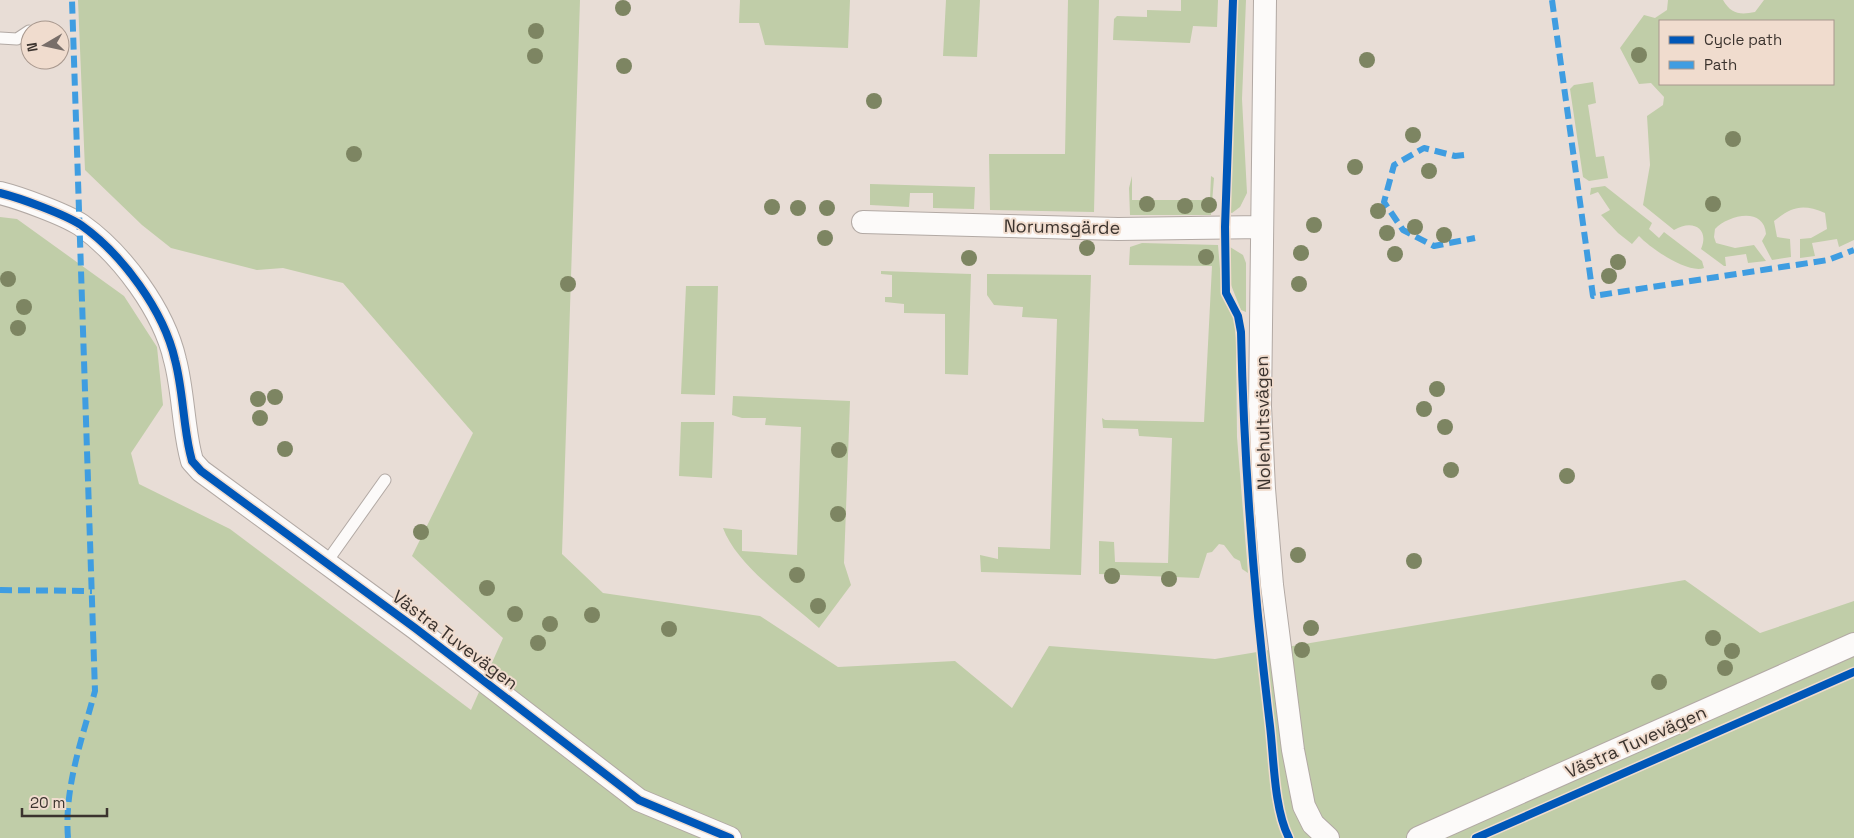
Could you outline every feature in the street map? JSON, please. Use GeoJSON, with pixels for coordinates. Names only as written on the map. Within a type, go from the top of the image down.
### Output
{"type":"FeatureCollection","features":[{"type":"Feature","properties":{"kind":"street","name":"Nolehultsvägen"},"geometry":{"type":"LineString","coordinates":[[1265,0],[1260,406],[1264,489],[1272,585],[1295,760],[1304,806],[1312,824],[1326,838]]}},
{"type":"Feature","properties":{"kind":"street","name":"Västra Tuvevägen"},"geometry":{"type":"LineString","coordinates":[[0,193],[20,198],[80,225],[132,274],[144,289],[175,358],[186,438],[192,461],[201,471],[415,628],[639,800],[730,838]]}},
{"type":"Feature","properties":{"kind":"street","name":"Norumsgärde"},"geometry":{"type":"LineString","coordinates":[[863,222],[1118,228],[1262,227]]}},
{"type":"Feature","properties":{"kind":"street","name":"Västra Tuvevägen"},"geometry":{"type":"LineString","coordinates":[[1418,838],[1854,644]]}},
{"type":"Feature","properties":{"kind":"lane"},"geometry":{"type":"LineString","coordinates":[[0,38],[17,39],[20,37]]}},
{"type":"Feature","properties":{"kind":"lane"},"geometry":{"type":"LineString","coordinates":[[326,563],[384,480]]}},
{"type":"Feature","properties":{"kind":"green space"},"geometry":{"type":"Polygon","coordinates":[[[78,0],[580,0],[562,554],[603,593],[760,616],[838,667],[955,661],[1012,708],[1049,646],[1215,659],[1685,580],[1760,633],[1854,601],[1854,838],[0,838],[0,217],[17,219],[124,296],[157,347],[163,405],[131,453],[139,484],[230,529],[471,710],[503,638],[412,556],[473,433],[343,283],[283,268],[257,270],[171,248],[142,225],[85,170],[78,0]]]}},
{"type":"Feature","properties":{"kind":"green space"},"geometry":{"type":"Polygon","coordinates":[[[740,0],[850,0],[848,48],[765,45],[759,23],[739,23],[740,0]]]}},
{"type":"Feature","properties":{"kind":"green space"},"geometry":{"type":"Polygon","coordinates":[[[946,0],[980,0],[977,57],[943,56],[946,0]]]}},
{"type":"Feature","properties":{"kind":"green space"},"geometry":{"type":"Polygon","coordinates":[[[1068,0],[1099,0],[1094,212],[990,210],[989,154],[1065,154],[1068,0]]]}},
{"type":"Feature","properties":{"kind":"green space"},"geometry":{"type":"Polygon","coordinates":[[[1181,0],[1218,0],[1217,27],[1193,26],[1190,43],[1113,40],[1114,19],[1117,16],[1147,17],[1147,10],[1181,11],[1181,0]]]}},
{"type":"Feature","properties":{"kind":"green space"},"geometry":{"type":"Polygon","coordinates":[[[1236,0],[1246,0],[1242,99],[1247,193],[1240,207],[1232,213],[1229,212],[1236,0]]]}},
{"type":"Feature","properties":{"kind":"green space"},"geometry":{"type":"Polygon","coordinates":[[[1668,0],[1723,0],[1733,11],[1745,13],[1755,12],[1764,0],[1854,0],[1854,240],[1839,247],[1837,239],[1812,243],[1815,256],[1800,258],[1800,239],[1811,238],[1827,229],[1825,213],[1810,208],[1798,208],[1787,212],[1774,221],[1777,237],[1790,239],[1791,257],[1772,260],[1762,241],[1766,234],[1764,225],[1759,219],[1752,216],[1736,217],[1715,229],[1714,237],[1716,243],[1735,248],[1754,245],[1766,261],[1748,263],[1746,254],[1725,257],[1726,266],[1724,266],[1701,249],[1703,236],[1698,228],[1687,225],[1674,230],[1643,205],[1650,165],[1647,116],[1663,105],[1664,97],[1651,83],[1639,84],[1620,48],[1644,15],[1655,18],[1667,10],[1668,0]]]}},
{"type":"Feature","properties":{"kind":"green space"},"geometry":{"type":"Polygon","coordinates":[[[1593,82],[1596,103],[1588,105],[1596,157],[1604,156],[1608,178],[1589,181],[1583,177],[1570,89],[1574,85],[1593,82]]]}},
{"type":"Feature","properties":{"kind":"green space"},"geometry":{"type":"Polygon","coordinates":[[[1132,176],[1132,200],[1210,200],[1211,176],[1214,178],[1211,215],[1130,215],[1129,188],[1132,176]]]}},
{"type":"Feature","properties":{"kind":"green space"},"geometry":{"type":"Polygon","coordinates":[[[870,184],[975,187],[974,209],[933,208],[933,193],[910,193],[909,207],[870,205],[870,184]]]}},
{"type":"Feature","properties":{"kind":"green space"},"geometry":{"type":"Polygon","coordinates":[[[1605,186],[1652,223],[1649,229],[1659,238],[1664,232],[1702,261],[1704,268],[1697,269],[1679,264],[1660,253],[1639,236],[1632,244],[1618,233],[1601,215],[1610,210],[1598,192],[1590,195],[1591,188],[1605,186]]]}},
{"type":"Feature","properties":{"kind":"green space"},"geometry":{"type":"Polygon","coordinates":[[[1142,243],[1218,245],[1222,293],[1234,318],[1236,338],[1237,437],[1248,573],[1242,569],[1240,561],[1234,558],[1224,545],[1219,544],[1212,552],[1207,553],[1199,578],[1099,574],[1099,541],[1114,542],[1115,562],[1168,563],[1172,438],[1139,436],[1138,429],[1103,428],[1102,418],[1105,420],[1204,422],[1212,266],[1129,265],[1130,247],[1142,243]]]}},
{"type":"Feature","properties":{"kind":"green space"},"geometry":{"type":"Polygon","coordinates":[[[1230,247],[1243,255],[1246,263],[1246,312],[1241,310],[1231,285],[1230,247]]]}},
{"type":"Feature","properties":{"kind":"green space"},"geometry":{"type":"Polygon","coordinates":[[[881,271],[971,274],[968,375],[945,374],[945,314],[904,313],[904,304],[885,302],[885,297],[892,297],[892,275],[881,274],[881,271]]]}},
{"type":"Feature","properties":{"kind":"green space"},"geometry":{"type":"Polygon","coordinates":[[[987,274],[1091,275],[1081,575],[981,572],[980,555],[998,559],[998,547],[1050,549],[1057,319],[1022,317],[1023,307],[994,305],[987,295],[987,274]]]}},
{"type":"Feature","properties":{"kind":"green space"},"geometry":{"type":"Polygon","coordinates":[[[686,286],[718,286],[715,395],[681,394],[686,286]]]}},
{"type":"Feature","properties":{"kind":"green space"},"geometry":{"type":"Polygon","coordinates":[[[733,396],[850,401],[844,563],[851,585],[819,628],[779,595],[752,569],[730,542],[723,528],[742,530],[742,551],[797,555],[801,427],[765,425],[766,418],[742,418],[732,415],[733,396]]]}},
{"type":"Feature","properties":{"kind":"green space"},"geometry":{"type":"Polygon","coordinates":[[[681,422],[714,422],[712,478],[679,476],[681,422]]]}},
{"type":"Feature","properties":{"kind":"marked path"},"geometry":{"type":"LineString","coordinates":[[68,838],[67,819],[71,782],[95,691],[72,0]]}},
{"type":"Feature","properties":{"kind":"marked path"},"geometry":{"type":"LineString","coordinates":[[1552,0],[1593,296],[1828,260],[1854,250]]}},
{"type":"Feature","properties":{"kind":"marked path"},"geometry":{"type":"LineString","coordinates":[[1464,155],[1455,156],[1424,148],[1394,165],[1384,202],[1403,230],[1434,246],[1475,238]]}},
{"type":"Feature","properties":{"kind":"marked path"},"geometry":{"type":"LineString","coordinates":[[0,590],[92,591]]}},
{"type":"Feature","properties":{"kind":"cycle path"},"geometry":{"type":"LineString","coordinates":[[1233,0],[1225,227],[1226,293],[1238,316],[1241,332],[1247,480],[1259,628],[1277,799],[1289,838]]}},
{"type":"Feature","properties":{"kind":"cycle path"},"geometry":{"type":"LineString","coordinates":[[0,193],[42,207],[81,225],[111,251],[139,285],[151,303],[169,341],[178,371],[190,453],[192,461],[201,471],[415,628],[639,800],[730,838]]}},
{"type":"Feature","properties":{"kind":"cycle path"},"geometry":{"type":"LineString","coordinates":[[1476,838],[1854,672]]}}]}
